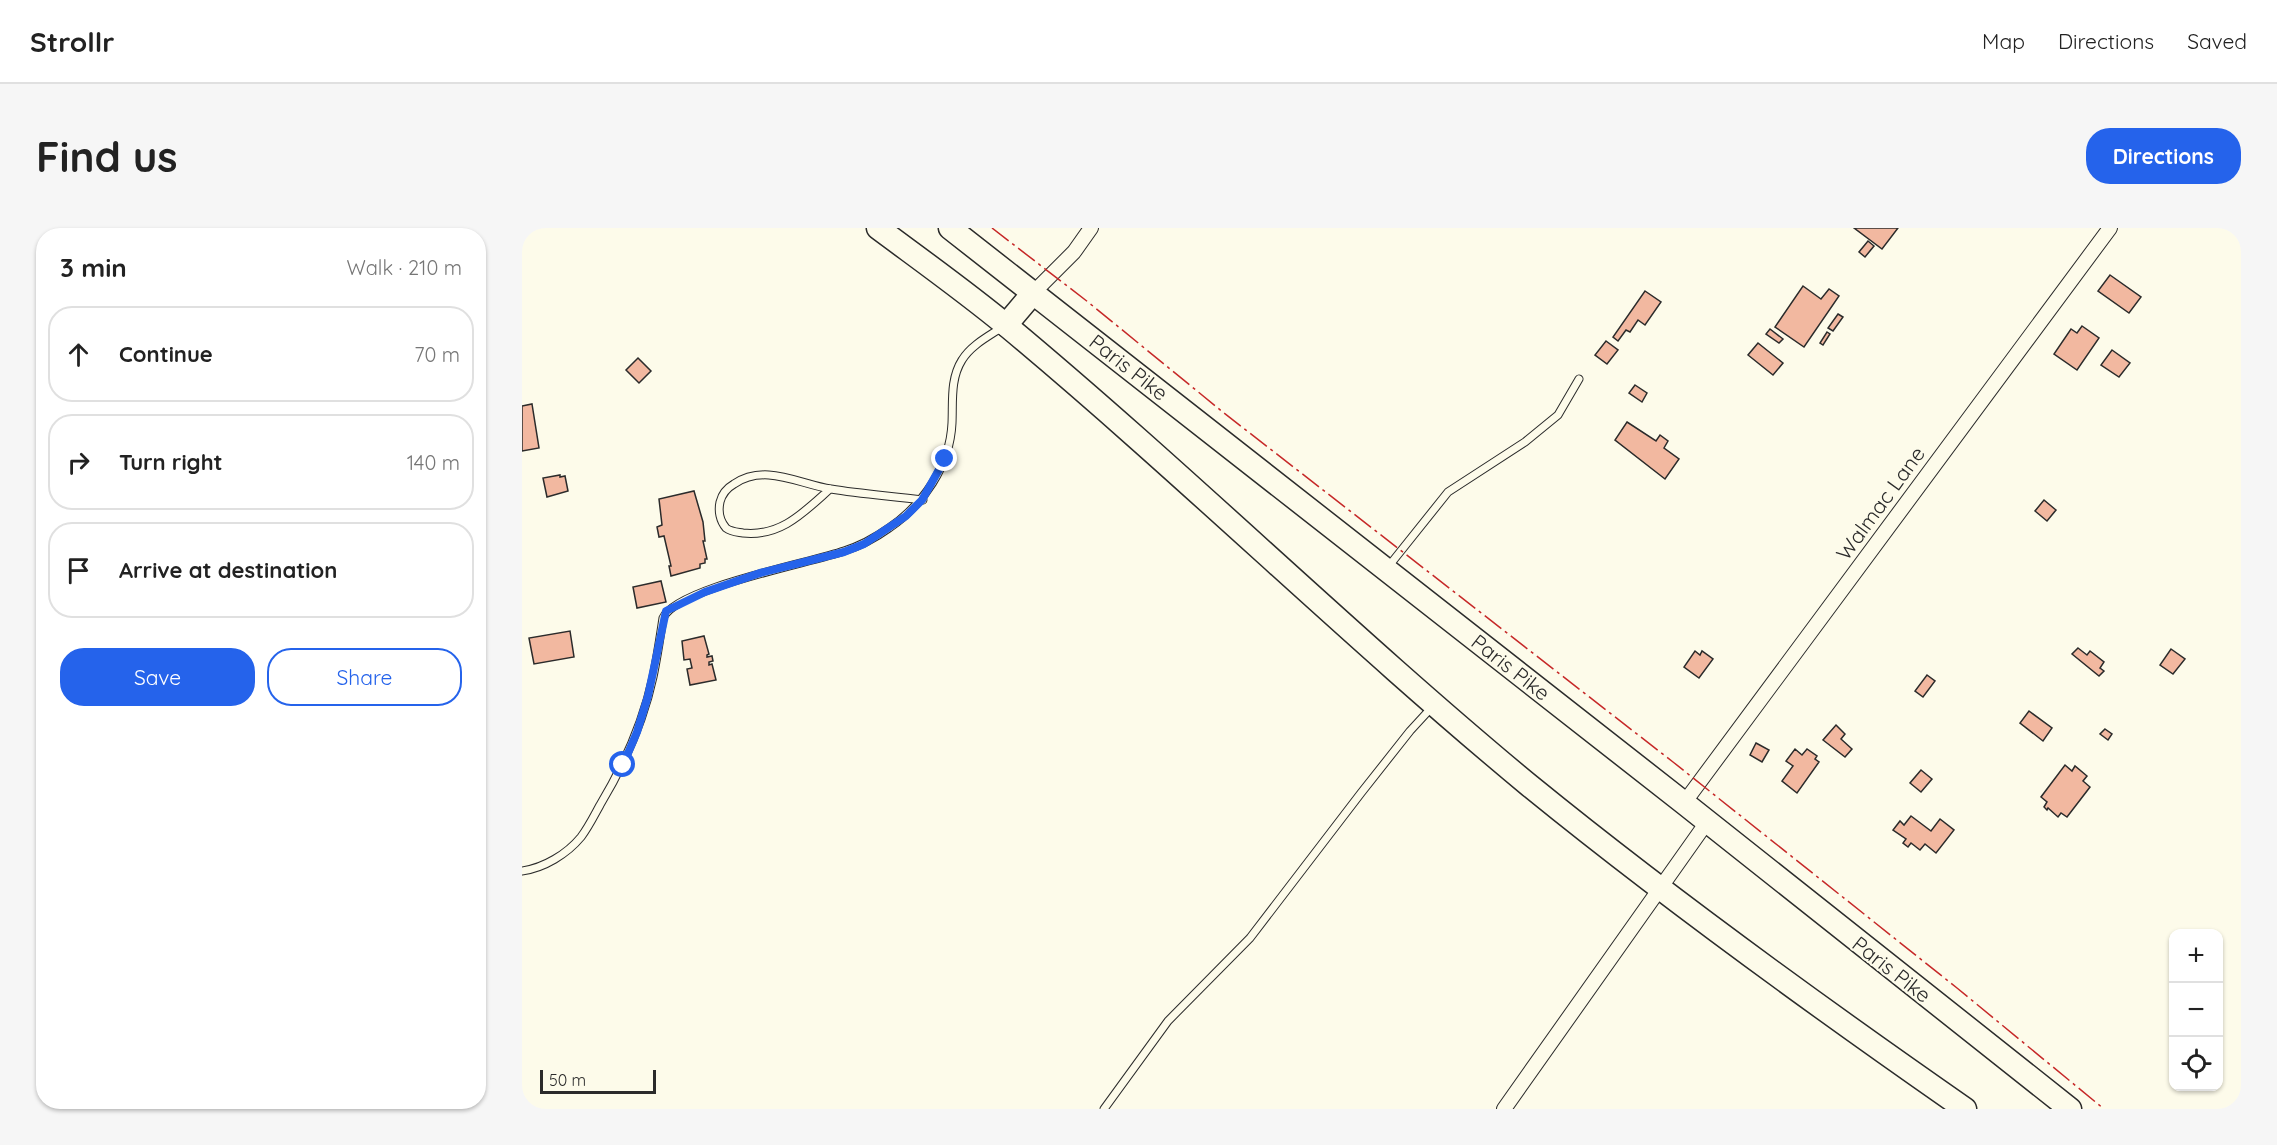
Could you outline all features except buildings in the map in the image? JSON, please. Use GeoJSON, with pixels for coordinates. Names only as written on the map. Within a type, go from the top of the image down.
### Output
{"type":"FeatureCollection","features":[{"type":"Feature","properties":{"kind":"highway"},"geometry":{"type":"LineString","coordinates":[[878,228],[1006,325],[1182,478],[1339,622],[1531,786],[1745,954],[1965,1109]]}},
{"type":"Feature","properties":{"kind":"highway","name":"Paris Pike"},"geometry":{"type":"LineString","coordinates":[[950,228],[1684,803],[2070,1109]]}},
{"type":"Feature","properties":{"kind":"highway"},"geometry":{"type":"LineString","coordinates":[[1006,325],[1034,292]]}},
{"type":"Feature","properties":{"kind":"street"},"geometry":{"type":"LineString","coordinates":[[1034,292],[1074,252],[1091,228]]}},
{"type":"Feature","properties":{"kind":"street","name":"Walmac Lane"},"geometry":{"type":"LineString","coordinates":[[1684,803],[2110,228]]}},
{"type":"Feature","properties":{"kind":"street"},"geometry":{"type":"LineString","coordinates":[[1504,1109],[1707,822]]}},
{"type":"Feature","properties":{"kind":"lane"},"geometry":{"type":"LineString","coordinates":[[522,871],[533,869],[558,857],[573,844],[582,835],[608,792],[637,732],[653,678],[666,611],[705,592],[749,577],[844,552],[864,544],[906,516],[922,500],[945,459],[952,425],[955,376],[961,361],[971,348],[1006,325]]}},
{"type":"Feature","properties":{"kind":"lane"},"geometry":{"type":"LineString","coordinates":[[1386,569],[1448,492],[1525,442],[1558,415],[1579,379]]}},
{"type":"Feature","properties":{"kind":"lane"},"geometry":{"type":"LineString","coordinates":[[830,489],[795,520],[778,530],[738,532],[729,530],[722,522],[719,508],[725,492],[739,480],[754,475],[781,476],[830,489],[922,500]]}},
{"type":"Feature","properties":{"kind":"lane"},"geometry":{"type":"LineString","coordinates":[[1104,1109],[1168,1021],[1250,938],[1361,793],[1434,704]]}},
{"type":"Feature","properties":{"kind":"power"},"geometry":{"type":"LineString","coordinates":[[992,228],[1088,302],[1224,413],[1673,762],[1957,988],[2104,1109]]}},
{"type":"Feature","properties":{"kind":"route"},"geometry":{"type":"LineString","coordinates":[[623,765],[637,732],[648,696],[666,611],[705,592],[760,573],[844,552],[864,544],[906,516],[922,500],[945,459]]}}]}
